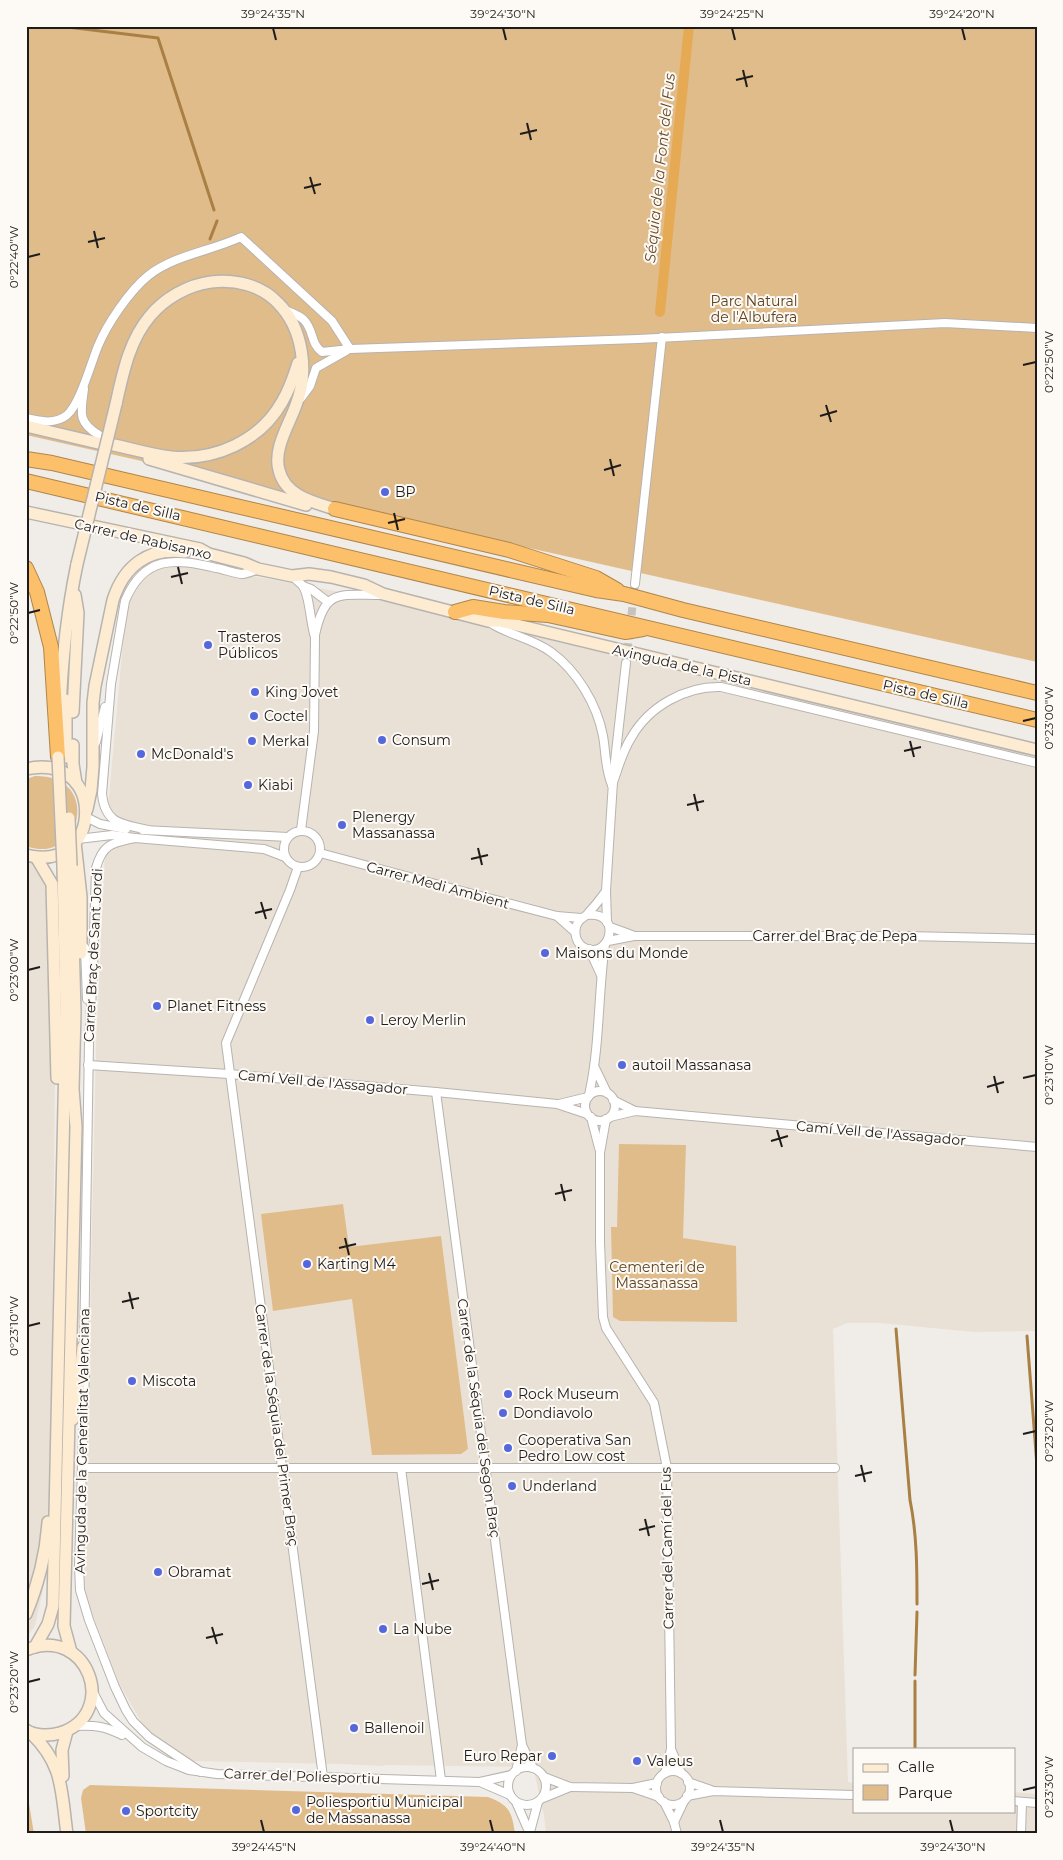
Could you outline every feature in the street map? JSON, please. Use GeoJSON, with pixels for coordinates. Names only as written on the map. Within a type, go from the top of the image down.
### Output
{"type":"FeatureCollection","features":[{"type":"Feature","properties":{"kind":"highway","name":"Pista de Silla"},"geometry":{"type":"LineString","coordinates":[[26,458],[596,590],[624,594],[683,610],[1037,694]]}},
{"type":"Feature","properties":{"kind":"highway","name":"Pista de Silla"},"geometry":{"type":"LineString","coordinates":[[26,481],[1037,720]]}},
{"type":"Feature","properties":{"kind":"highway"},"geometry":{"type":"LineString","coordinates":[[335,509],[509,550],[596,578],[624,594]]}},
{"type":"Feature","properties":{"kind":"highway"},"geometry":{"type":"LineString","coordinates":[[26,568],[37,592],[51,647],[62,757]]}},
{"type":"Feature","properties":{"kind":"highway"},"geometry":{"type":"LineString","coordinates":[[455,612],[473,607],[504,612],[548,615],[624,632],[647,629]]}},
{"type":"Feature","properties":{"kind":"street"},"geometry":{"type":"LineString","coordinates":[[26,418],[43,422],[56,420],[67,415],[85,382],[99,343],[131,292],[150,274],[176,260],[222,246],[241,237],[332,321],[350,348]]}},
{"type":"Feature","properties":{"kind":"street"},"geometry":{"type":"LineString","coordinates":[[76,1127],[73,1089],[74,1012],[62,757],[64,644],[69,601],[77,564],[124,367],[131,346],[150,315],[176,294],[208,283],[231,281],[247,284],[262,291],[285,310],[295,327],[300,342],[302,373],[297,402],[277,460],[281,477],[288,488],[299,496],[335,509]]}},
{"type":"Feature","properties":{"kind":"street"},"geometry":{"type":"LineString","coordinates":[[285,310],[306,321],[316,347],[322,352],[350,348],[662,337],[945,323],[1037,328]]}},
{"type":"Feature","properties":{"kind":"street"},"geometry":{"type":"LineString","coordinates":[[635,584],[662,337]]}},
{"type":"Feature","properties":{"kind":"street"},"geometry":{"type":"LineString","coordinates":[[297,402],[310,386],[316,368],[350,348]]}},
{"type":"Feature","properties":{"kind":"street"},"geometry":{"type":"LineString","coordinates":[[301,356],[286,395],[274,414],[248,438],[232,448],[216,454],[172,457],[117,445],[314,507],[335,509]]}},
{"type":"Feature","properties":{"kind":"street"},"geometry":{"type":"LineString","coordinates":[[85,382],[81,412],[88,428],[99,439]]}},
{"type":"Feature","properties":{"kind":"street"},"geometry":{"type":"LineString","coordinates":[[26,426],[99,439]]}},
{"type":"Feature","properties":{"kind":"street","name":"Carrer de Rabisanxo"},"geometry":{"type":"LineString","coordinates":[[26,512],[200,549],[208,554],[244,563],[258,569],[292,576],[310,574],[331,577],[364,585],[383,594]]}},
{"type":"Feature","properties":{"kind":"street"},"geometry":{"type":"LineString","coordinates":[[31,856],[50,857],[64,852],[77,840],[84,828],[91,790],[94,752],[93,703],[95,686],[113,600],[124,575],[134,564],[148,556],[161,552],[175,550],[200,555],[208,554]]}},
{"type":"Feature","properties":{"kind":"street","name":"Carrer de Rabisanxo"},"geometry":{"type":"LineString","coordinates":[[111,684],[125,601],[130,588],[138,578],[162,563],[175,560],[243,574],[258,569]]}},
{"type":"Feature","properties":{"kind":"street"},"geometry":{"type":"LineString","coordinates":[[62,757],[77,564]]}},
{"type":"Feature","properties":{"kind":"street"},"geometry":{"type":"LineString","coordinates":[[292,576],[303,586],[311,589],[328,602],[319,617],[315,637],[314,731],[301,830]]}},
{"type":"Feature","properties":{"kind":"street"},"geometry":{"type":"LineString","coordinates":[[303,586],[307,597],[310,623],[315,637]]}},
{"type":"Feature","properties":{"kind":"street","name":"Avinguda de la Pista"},"geometry":{"type":"LineString","coordinates":[[328,602],[337,597],[347,595],[383,594],[488,621],[500,621],[1037,750]]}},
{"type":"Feature","properties":{"kind":"street"},"geometry":{"type":"LineString","coordinates":[[76,595],[78,613],[73,691],[73,755],[76,783]]}},
{"type":"Feature","properties":{"kind":"street"},"geometry":{"type":"LineString","coordinates":[[488,621],[499,629],[516,634],[551,652],[582,684],[595,710],[603,735],[607,773],[612,785]]}},
{"type":"Feature","properties":{"kind":"street"},"geometry":{"type":"LineString","coordinates":[[589,949],[598,948],[606,943],[610,937],[606,891],[612,785],[626,664]]}},
{"type":"Feature","properties":{"kind":"street"},"geometry":{"type":"LineString","coordinates":[[94,752],[111,684]]}},
{"type":"Feature","properties":{"kind":"street"},"geometry":{"type":"LineString","coordinates":[[111,684],[102,794],[104,806],[113,819],[120,823],[148,830]]}},
{"type":"Feature","properties":{"kind":"street","name":"Avinguda de la Pista"},"geometry":{"type":"LineString","coordinates":[[612,785],[631,736],[643,721],[656,709],[673,698],[690,690],[706,687],[721,687],[1037,763]]}},
{"type":"Feature","properties":{"kind":"street"},"geometry":{"type":"LineString","coordinates":[[26,769],[54,768],[66,774],[76,783],[84,796],[86,813],[100,824],[148,830],[288,837]]}},
{"type":"Feature","properties":{"kind":"street"},"geometry":{"type":"LineString","coordinates":[[301,830],[309,832],[320,844],[320,853],[317,859],[306,867],[298,867],[289,862],[285,856],[284,847],[288,837],[301,830]]}},
{"type":"Feature","properties":{"kind":"street"},"geometry":{"type":"LineString","coordinates":[[77,840],[112,835],[264,849],[285,856]]}},
{"type":"Feature","properties":{"kind":"street","name":"Carrer Braç de Sant Jordi"},"geometry":{"type":"LineString","coordinates":[[88,1065],[96,868],[99,856],[111,844],[135,838]]}},
{"type":"Feature","properties":{"kind":"street"},"geometry":{"type":"LineString","coordinates":[[77,840],[89,1043]]}},
{"type":"Feature","properties":{"kind":"street","name":"Carrer Medi Ambient"},"geometry":{"type":"LineString","coordinates":[[320,853],[557,916],[584,916]]}},
{"type":"Feature","properties":{"kind":"street"},"geometry":{"type":"LineString","coordinates":[[31,856],[52,884],[57,1076],[63,1126]]}},
{"type":"Feature","properties":{"kind":"street"},"geometry":{"type":"LineString","coordinates":[[67,866],[61,1226],[62,1440],[64,1626],[72,1652]]}},
{"type":"Feature","properties":{"kind":"street","name":"Carrer de la Séquia del Primer Braç"},"geometry":{"type":"LineString","coordinates":[[298,867],[226,1043],[323,1777]]}},
{"type":"Feature","properties":{"kind":"street"},"geometry":{"type":"LineString","coordinates":[[601,975],[589,949],[579,943],[575,932],[576,927],[584,916],[606,891]]}},
{"type":"Feature","properties":{"kind":"street"},"geometry":{"type":"LineString","coordinates":[[31,1649],[48,1624],[53,1606],[73,1226],[80,1042],[81,897]]}},
{"type":"Feature","properties":{"kind":"street"},"geometry":{"type":"LineString","coordinates":[[584,916],[595,914],[602,917],[608,925]]}},
{"type":"Feature","properties":{"kind":"street","name":"Carrer Medi Ambient"},"geometry":{"type":"LineString","coordinates":[[557,916],[575,932]]}},
{"type":"Feature","properties":{"kind":"street","name":"Carrer del Braç de Pepa"},"geometry":{"type":"LineString","coordinates":[[608,925],[634,936]]}},
{"type":"Feature","properties":{"kind":"street","name":"Carrer del Braç de Pepa"},"geometry":{"type":"LineString","coordinates":[[606,943],[634,936],[907,936],[1037,939]]}},
{"type":"Feature","properties":{"kind":"street"},"geometry":{"type":"LineString","coordinates":[[595,1068],[607,1093],[613,1100],[614,1109],[608,1118],[598,1120],[589,1115],[585,1106],[595,1068],[601,975],[606,943]]}},
{"type":"Feature","properties":{"kind":"street","name":"Camí Vell de l'Assagador"},"geometry":{"type":"LineString","coordinates":[[88,1065],[229,1074],[557,1104],[589,1115]]}},
{"type":"Feature","properties":{"kind":"street","name":"Avinguda de la Generalitat Valenciana"},"geometry":{"type":"LineString","coordinates":[[88,1065],[83,1347],[85,1374],[83,1468],[80,1492],[79,1583],[81,1596],[93,1633],[115,1687],[133,1721],[159,1745],[201,1772]]}},
{"type":"Feature","properties":{"kind":"street"},"geometry":{"type":"LineString","coordinates":[[589,1096],[598,1091],[607,1093]]}},
{"type":"Feature","properties":{"kind":"street","name":"Carrer de la Séquia del Segon Braç"},"geometry":{"type":"LineString","coordinates":[[436,1092],[522,1745],[533,1768]]}},
{"type":"Feature","properties":{"kind":"street","name":"Camí Vell de l'Assagador"},"geometry":{"type":"LineString","coordinates":[[557,1104],[589,1096]]}},
{"type":"Feature","properties":{"kind":"street","name":"Camí Vell de l'Assagador"},"geometry":{"type":"LineString","coordinates":[[613,1100],[635,1111]]}},
{"type":"Feature","properties":{"kind":"street","name":"Camí Vell de l'Assagador"},"geometry":{"type":"LineString","coordinates":[[608,1118],[635,1111],[1037,1147]]}},
{"type":"Feature","properties":{"kind":"street","name":"Carrer del Camí del Fus"},"geometry":{"type":"LineString","coordinates":[[589,1115],[600,1153]]}},
{"type":"Feature","properties":{"kind":"street","name":"Carrer del Camí del Fus"},"geometry":{"type":"LineString","coordinates":[[608,1118],[600,1153],[600,1243],[603,1317],[606,1328],[654,1403],[667,1468],[671,1749],[665,1773]]}},
{"type":"Feature","properties":{"kind":"street"},"geometry":{"type":"LineString","coordinates":[[26,1614],[41,1569],[47,1540],[49,1480],[77,1402],[83,1347]]}},
{"type":"Feature","properties":{"kind":"street"},"geometry":{"type":"LineString","coordinates":[[83,1468],[835,1468]]}},
{"type":"Feature","properties":{"kind":"street"},"geometry":{"type":"LineString","coordinates":[[401,1468],[441,1780]]}},
{"type":"Feature","properties":{"kind":"street"},"geometry":{"type":"LineString","coordinates":[[31,1649],[50,1645],[72,1652],[88,1672],[92,1690],[88,1710],[71,1728],[62,1750],[61,1785],[67,1834]]}},
{"type":"Feature","properties":{"kind":"street","name":"Carrer del Poliesportiu"},"geometry":{"type":"LineString","coordinates":[[92,1690],[104,1714],[133,1741],[166,1761],[189,1770],[217,1774],[480,1782],[514,1773]]}},
{"type":"Feature","properties":{"kind":"street","name":"Carrer del Poliesportiu"},"geometry":{"type":"LineString","coordinates":[[71,1728],[94,1725],[106,1727],[133,1741]]}},
{"type":"Feature","properties":{"kind":"street"},"geometry":{"type":"LineString","coordinates":[[28,1732],[46,1735],[71,1728]]}},
{"type":"Feature","properties":{"kind":"street"},"geometry":{"type":"LineString","coordinates":[[28,1732],[47,1750],[54,1762],[61,1785]]}},
{"type":"Feature","properties":{"kind":"street","name":"Carrer de la Séquia del Segon Braç"},"geometry":{"type":"LineString","coordinates":[[514,1773],[522,1745]]}},
{"type":"Feature","properties":{"kind":"street","name":"Carrer del Camí del Fus"},"geometry":{"type":"LineString","coordinates":[[671,1749],[681,1773]]}},
{"type":"Feature","properties":{"kind":"street"},"geometry":{"type":"LineString","coordinates":[[530,1833],[516,1802],[510,1795],[508,1785],[514,1773],[524,1767],[533,1768],[544,1776],[570,1787],[633,1788],[657,1783]]}},
{"type":"Feature","properties":{"kind":"street"},"geometry":{"type":"LineString","coordinates":[[674,1822],[689,1792],[688,1782],[681,1773],[670,1771],[665,1773],[657,1783],[656,1788],[674,1822],[677,1834]]}},
{"type":"Feature","properties":{"kind":"street"},"geometry":{"type":"LineString","coordinates":[[530,1833],[540,1800],[546,1790],[544,1776]]}},
{"type":"Feature","properties":{"kind":"street","name":"Carrer del Poliesportiu"},"geometry":{"type":"LineString","coordinates":[[480,1782],[510,1795]]}},
{"type":"Feature","properties":{"kind":"street"},"geometry":{"type":"LineString","coordinates":[[688,1782],[713,1791]]}},
{"type":"Feature","properties":{"kind":"street"},"geometry":{"type":"LineString","coordinates":[[516,1802],[527,1806],[570,1787]]}},
{"type":"Feature","properties":{"kind":"street"},"geometry":{"type":"LineString","coordinates":[[633,1788],[674,1805],[686,1798],[713,1791],[853,1795]]}},
{"type":"Feature","properties":{"kind":"street"},"geometry":{"type":"LineString","coordinates":[[1021,1834],[1018,1802],[1037,1803]]}},
{"type":"Feature","properties":{"kind":"shaded area"},"geometry":{"type":"Polygon","coordinates":[[[168,561],[423,607],[1037,756],[1037,1331],[974,1332],[880,1323],[847,1323],[833,1329],[848,1782],[853,1783],[853,1812],[1016,1812],[1016,1792],[1037,1794],[1037,1834],[546,1834],[544,1815],[533,1767],[384,1766],[193,1761],[147,1732],[120,1685],[84,1592],[96,1047],[106,829],[125,621],[135,582],[168,561]]]}},
{"type":"Feature","properties":{"kind":"shaded area"},"geometry":{"type":"Polygon","coordinates":[[[26,856],[57,880],[50,1558],[35,1626],[26,1638],[26,856]]]}},
{"type":"Feature","properties":{"kind":"green space","name":"Parc Natural de l'Albufera"},"geometry":{"type":"Polygon","coordinates":[[[26,26],[1037,26],[1037,662],[26,435],[26,26]]]}},
{"type":"Feature","properties":{"kind":"green space"},"geometry":{"type":"Polygon","coordinates":[[[35,776],[56,780],[70,789],[77,803],[77,819],[71,833],[60,844],[45,849],[26,846],[26,779],[35,776]]]}},
{"type":"Feature","properties":{"kind":"green space","name":"Cementeri de Massanassa"},"geometry":{"type":"Polygon","coordinates":[[[619,1144],[686,1145],[683,1238],[736,1246],[737,1322],[620,1321],[613,1317],[611,1227],[617,1227],[619,1144]]]}},
{"type":"Feature","properties":{"kind":"green space"},"geometry":{"type":"Polygon","coordinates":[[[343,1204],[349,1247],[441,1236],[468,1449],[461,1454],[372,1455],[352,1299],[273,1311],[261,1214],[343,1204]]]}},
{"type":"Feature","properties":{"kind":"green space"},"geometry":{"type":"Polygon","coordinates":[[[26,1785],[34,1834],[26,1834],[26,1785]]]}},
{"type":"Feature","properties":{"kind":"green space","name":"Poliesportiu Municipal de Massanassa"},"geometry":{"type":"Polygon","coordinates":[[[90,1785],[488,1797],[501,1803],[509,1811],[513,1820],[515,1834],[86,1834],[81,1798],[83,1790],[90,1785]]]}},
{"type":"Feature","properties":{"kind":"waterway"},"geometry":{"type":"LineString","coordinates":[[59,26],[158,38],[214,210]]}},
{"type":"Feature","properties":{"kind":"waterway","name":"Séquia de la Font del Fus"},"geometry":{"type":"LineString","coordinates":[[660,312],[689,26]]}},
{"type":"Feature","properties":{"kind":"waterway"},"geometry":{"type":"LineString","coordinates":[[210,239],[217,221]]}},
{"type":"Feature","properties":{"kind":"waterway"},"geometry":{"type":"LineString","coordinates":[[896,1329],[917,1565],[917,1604]]}},
{"type":"Feature","properties":{"kind":"waterway"},"geometry":{"type":"LineString","coordinates":[[1027,1336],[1037,1466]]}},
{"type":"Feature","properties":{"kind":"waterway"},"geometry":{"type":"LineString","coordinates":[[915,1675],[917,1612]]}},
{"type":"Feature","properties":{"kind":"waterway"},"geometry":{"type":"LineString","coordinates":[[915,1681],[915,1748]]}},
{"type":"Feature","properties":{"kind":"tunnel"},"geometry":{"type":"LineString","coordinates":[[626,663],[635,584]]}},
{"type":"Feature","properties":{"kind":"place","name":"BP"},"geometry":{"type":"Point","coordinates":[385,492]}},
{"type":"Feature","properties":{"kind":"place","name":"Trasteros Públicos"},"geometry":{"type":"Point","coordinates":[208,645]}},
{"type":"Feature","properties":{"kind":"place","name":"King Jovet"},"geometry":{"type":"Point","coordinates":[255,692]}},
{"type":"Feature","properties":{"kind":"place","name":"Coctel"},"geometry":{"type":"Point","coordinates":[254,716]}},
{"type":"Feature","properties":{"kind":"place","name":"Consum"},"geometry":{"type":"Point","coordinates":[382,740]}},
{"type":"Feature","properties":{"kind":"place","name":"Merkal"},"geometry":{"type":"Point","coordinates":[252,741]}},
{"type":"Feature","properties":{"kind":"place","name":"McDonald's"},"geometry":{"type":"Point","coordinates":[141,754]}},
{"type":"Feature","properties":{"kind":"place","name":"Kiabi"},"geometry":{"type":"Point","coordinates":[248,785]}},
{"type":"Feature","properties":{"kind":"place","name":"Plenergy Massanassa"},"geometry":{"type":"Point","coordinates":[342,825]}},
{"type":"Feature","properties":{"kind":"place","name":"Maisons du Monde"},"geometry":{"type":"Point","coordinates":[545,953]}},
{"type":"Feature","properties":{"kind":"place","name":"Planet Fitness"},"geometry":{"type":"Point","coordinates":[157,1006]}},
{"type":"Feature","properties":{"kind":"place","name":"Leroy Merlin"},"geometry":{"type":"Point","coordinates":[370,1020]}},
{"type":"Feature","properties":{"kind":"place","name":"autoil Massanasa"},"geometry":{"type":"Point","coordinates":[622,1065]}},
{"type":"Feature","properties":{"kind":"place","name":"Karting M4"},"geometry":{"type":"Point","coordinates":[307,1264]}},
{"type":"Feature","properties":{"kind":"place","name":"Miscota"},"geometry":{"type":"Point","coordinates":[132,1381]}},
{"type":"Feature","properties":{"kind":"place","name":"Rock Museum"},"geometry":{"type":"Point","coordinates":[508,1394]}},
{"type":"Feature","properties":{"kind":"place","name":"Dondiavolo"},"geometry":{"type":"Point","coordinates":[503,1413]}},
{"type":"Feature","properties":{"kind":"place","name":"Cooperativa San Pedro Low cost"},"geometry":{"type":"Point","coordinates":[508,1448]}},
{"type":"Feature","properties":{"kind":"place","name":"Underland"},"geometry":{"type":"Point","coordinates":[512,1486]}},
{"type":"Feature","properties":{"kind":"place","name":"Obramat"},"geometry":{"type":"Point","coordinates":[158,1572]}},
{"type":"Feature","properties":{"kind":"place","name":"La Nube"},"geometry":{"type":"Point","coordinates":[383,1629]}},
{"type":"Feature","properties":{"kind":"place","name":"Ballenoil"},"geometry":{"type":"Point","coordinates":[354,1728]}},
{"type":"Feature","properties":{"kind":"place","name":"Euro Repar"},"geometry":{"type":"Point","coordinates":[552,1756]}},
{"type":"Feature","properties":{"kind":"place","name":"Valeus"},"geometry":{"type":"Point","coordinates":[637,1761]}},
{"type":"Feature","properties":{"kind":"place","name":"Poliesportiu Municipal de Massanassa"},"geometry":{"type":"Point","coordinates":[296,1810]}},
{"type":"Feature","properties":{"kind":"place","name":"Sportcity"},"geometry":{"type":"Point","coordinates":[126,1811]}}]}
